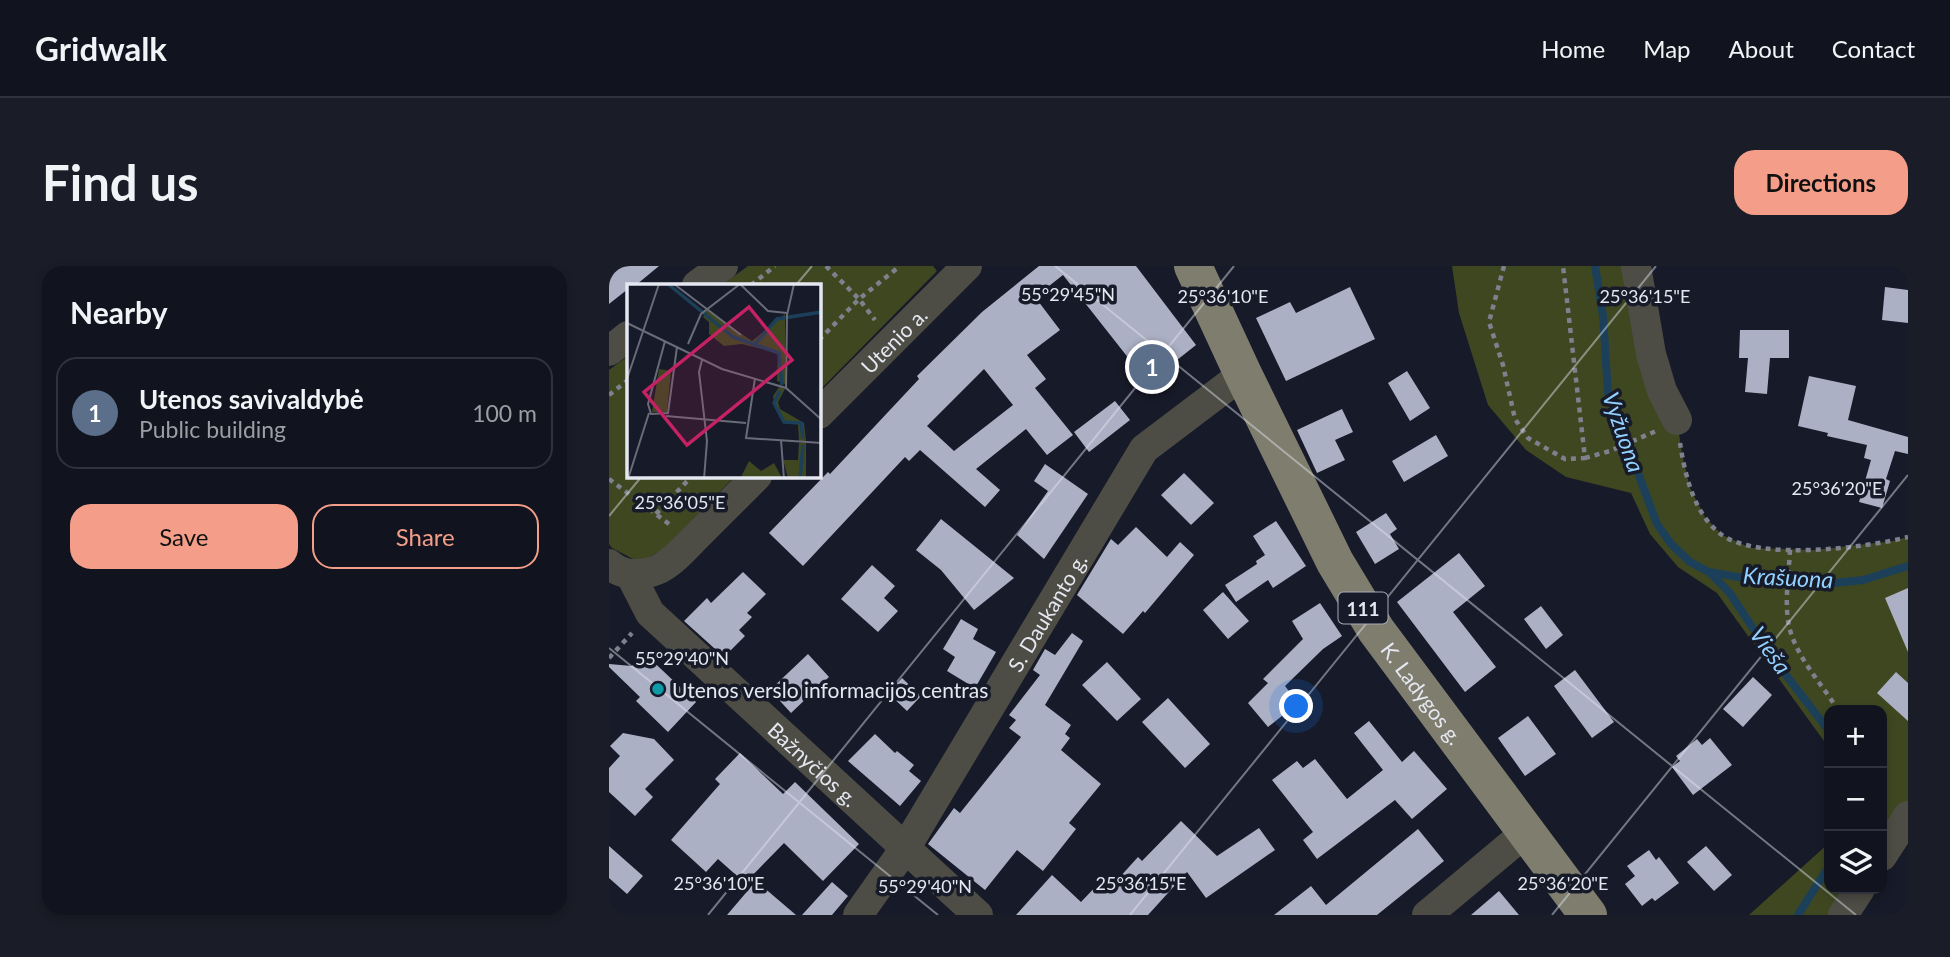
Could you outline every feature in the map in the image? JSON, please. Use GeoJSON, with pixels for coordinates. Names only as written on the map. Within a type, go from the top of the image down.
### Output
{"type":"FeatureCollection","features":[{"type":"Feature","properties":{"kind":"main road","name":"K. Ladygos g."},"geometry":{"type":"LineString","coordinates":[[1193,266],[1335,562],[1376,630],[1588,915]]}},
{"type":"Feature","properties":{"kind":"street"},"geometry":{"type":"LineString","coordinates":[[698,284],[723,266]]}},
{"type":"Feature","properties":{"kind":"street","name":"Utenio a."},"geometry":{"type":"LineString","coordinates":[[821,412],[967,266]]}},
{"type":"Feature","properties":{"kind":"street"},"geometry":{"type":"LineString","coordinates":[[1636,266],[1651,354],[1662,391],[1677,420]]}},
{"type":"Feature","properties":{"kind":"street"},"geometry":{"type":"LineString","coordinates":[[609,351],[627,337]]}},
{"type":"Feature","properties":{"kind":"street","name":"S. Daukanto g."},"geometry":{"type":"LineString","coordinates":[[858,915],[906,847],[1144,449],[1243,374]]}},
{"type":"Feature","properties":{"kind":"street"},"geometry":{"type":"LineString","coordinates":[[619,569],[645,574],[662,568],[755,478]]}},
{"type":"Feature","properties":{"kind":"street","name":"Bažnyčios g."},"geometry":{"type":"LineString","coordinates":[[619,569],[650,613],[978,915]]}},
{"type":"Feature","properties":{"kind":"street"},"geometry":{"type":"LineString","coordinates":[[1887,848],[1908,816]]}},
{"type":"Feature","properties":{"kind":"street"},"geometry":{"type":"LineString","coordinates":[[1427,915],[1525,833]]}},
{"type":"Feature","properties":{"kind":"street"},"geometry":{"type":"LineString","coordinates":[[1843,915],[1857,894]]}},
{"type":"Feature","properties":{"kind":"path"},"geometry":{"type":"LineString","coordinates":[[752,284],[775,266]]}},
{"type":"Feature","properties":{"kind":"path"},"geometry":{"type":"LineString","coordinates":[[826,266],[859,299],[891,342]]}},
{"type":"Feature","properties":{"kind":"path"},"geometry":{"type":"LineString","coordinates":[[821,338],[859,299],[900,266]]}},
{"type":"Feature","properties":{"kind":"path"},"geometry":{"type":"LineString","coordinates":[[1504,266],[1489,322],[1503,365],[1515,419],[1528,438],[1565,459],[1585,458],[1610,451],[1651,434]]}},
{"type":"Feature","properties":{"kind":"path"},"geometry":{"type":"LineString","coordinates":[[1563,266],[1585,458]]}},
{"type":"Feature","properties":{"kind":"path"},"geometry":{"type":"LineString","coordinates":[[609,395],[627,381]]}},
{"type":"Feature","properties":{"kind":"path"},"geometry":{"type":"LineString","coordinates":[[1677,420],[1690,488],[1705,517],[1722,535],[1751,548],[1790,550],[1814,550],[1908,537]]}},
{"type":"Feature","properties":{"kind":"path"},"geometry":{"type":"LineString","coordinates":[[656,514],[690,478]]}},
{"type":"Feature","properties":{"kind":"path"},"geometry":{"type":"LineString","coordinates":[[609,479],[692,541]]}},
{"type":"Feature","properties":{"kind":"path"},"geometry":{"type":"LineString","coordinates":[[1790,550],[1787,596],[1791,633],[1835,705]]}},
{"type":"Feature","properties":{"kind":"path"},"geometry":{"type":"LineString","coordinates":[[609,658],[650,613]]}},
{"type":"Feature","properties":{"kind":"green space"},"geometry":{"type":"Polygon","coordinates":[[[748,266],[933,266],[937,271],[821,389],[821,284],[723,284],[748,266]]]}},
{"type":"Feature","properties":{"kind":"green space"},"geometry":{"type":"Polygon","coordinates":[[[1452,266],[1635,266],[1677,420],[1690,488],[1705,517],[1722,535],[1751,548],[1814,550],[1908,537],[1908,802],[1887,834],[1887,705],[1824,705],[1824,741],[1717,593],[1678,567],[1650,534],[1631,493],[1566,477],[1526,450],[1488,405],[1459,313],[1452,266]]]}},
{"type":"Feature","properties":{"kind":"green space"},"geometry":{"type":"Polygon","coordinates":[[[627,357],[627,478],[733,478],[663,550],[639,562],[609,544],[609,370],[627,357]]]}},
{"type":"Feature","properties":{"kind":"green space"},"geometry":{"type":"Polygon","coordinates":[[[1824,848],[1824,894],[1847,894],[1833,915],[1749,915],[1824,848]]]}},
{"type":"Feature","properties":{"kind":"building"},"geometry":{"type":"Polygon","coordinates":[[[609,266],[659,266],[637,284],[627,284],[627,290],[609,304],[609,266]]]}},
{"type":"Feature","properties":{"kind":"building"},"geometry":{"type":"Polygon","coordinates":[[[1039,266],[1136,266],[1196,345],[1148,383],[1063,275],[1035,297],[1060,330],[1027,355],[1046,379],[1035,388],[1073,435],[1047,455],[1026,429],[976,469],[1000,490],[985,507],[920,450],[909,461],[905,457],[803,566],[769,533],[828,472],[830,474],[919,379],[917,376],[982,312],[1039,266]],[[984,369],[927,426],[954,451],[1013,405],[984,369]]]}},
{"type":"Feature","properties":{"kind":"building"},"geometry":{"type":"Polygon","coordinates":[[[1350,287],[1375,339],[1286,381],[1256,318],[1290,302],[1296,313],[1350,287]]]}},
{"type":"Feature","properties":{"kind":"building"},"geometry":{"type":"Polygon","coordinates":[[[1885,287],[1908,290],[1908,323],[1882,320],[1885,287]]]}},
{"type":"Feature","properties":{"kind":"building"},"geometry":{"type":"Polygon","coordinates":[[[1740,330],[1789,330],[1789,358],[1770,358],[1767,394],[1745,392],[1748,358],[1739,358],[1740,330]]]}},
{"type":"Feature","properties":{"kind":"building"},"geometry":{"type":"Polygon","coordinates":[[[1407,371],[1430,408],[1410,421],[1388,383],[1407,371]]]}},
{"type":"Feature","properties":{"kind":"building"},"geometry":{"type":"Polygon","coordinates":[[[1809,376],[1856,386],[1848,420],[1908,437],[1908,454],[1895,451],[1886,479],[1890,481],[1882,508],[1859,502],[1871,460],[1864,458],[1867,445],[1798,426],[1809,376]]]}},
{"type":"Feature","properties":{"kind":"building"},"geometry":{"type":"Polygon","coordinates":[[[1115,401],[1130,420],[1089,452],[1074,432],[1115,401]]]}},
{"type":"Feature","properties":{"kind":"building"},"geometry":{"type":"Polygon","coordinates":[[[1342,409],[1353,432],[1335,440],[1345,460],[1317,473],[1297,430],[1342,409]]]}},
{"type":"Feature","properties":{"kind":"building"},"geometry":{"type":"Polygon","coordinates":[[[1436,435],[1448,456],[1404,482],[1392,461],[1436,435]]]}},
{"type":"Feature","properties":{"kind":"building"},"geometry":{"type":"Polygon","coordinates":[[[1045,464],[1088,494],[1044,559],[1017,535],[1048,491],[1034,481],[1045,464]]]}},
{"type":"Feature","properties":{"kind":"building"},"geometry":{"type":"Polygon","coordinates":[[[1184,473],[1214,503],[1191,525],[1161,495],[1184,473]]]}},
{"type":"Feature","properties":{"kind":"building"},"geometry":{"type":"Polygon","coordinates":[[[1386,513],[1397,529],[1390,534],[1399,549],[1375,564],[1356,532],[1386,513]]]}},
{"type":"Feature","properties":{"kind":"building"},"geometry":{"type":"Polygon","coordinates":[[[941,519],[1014,578],[974,610],[941,570],[916,550],[941,519]]]}},
{"type":"Feature","properties":{"kind":"building"},"geometry":{"type":"Polygon","coordinates":[[[1276,521],[1306,566],[1273,588],[1268,580],[1236,602],[1225,585],[1257,564],[1256,561],[1265,555],[1253,536],[1276,521]]]}},
{"type":"Feature","properties":{"kind":"building"},"geometry":{"type":"Polygon","coordinates":[[[1136,527],[1167,557],[1180,542],[1194,555],[1145,613],[1143,611],[1123,634],[1077,595],[1111,539],[1118,545],[1136,527]]]}},
{"type":"Feature","properties":{"kind":"building"},"geometry":{"type":"Polygon","coordinates":[[[1459,553],[1485,586],[1453,612],[1496,667],[1465,692],[1397,602],[1459,553]]]}},
{"type":"Feature","properties":{"kind":"building"},"geometry":{"type":"Polygon","coordinates":[[[872,565],[895,586],[884,598],[898,611],[878,632],[841,599],[872,565]]]}},
{"type":"Feature","properties":{"kind":"building"},"geometry":{"type":"Polygon","coordinates":[[[743,572],[766,594],[747,613],[752,617],[739,630],[745,636],[724,657],[684,621],[707,598],[711,603],[743,572]]]}},
{"type":"Feature","properties":{"kind":"building"},"geometry":{"type":"Polygon","coordinates":[[[1908,588],[1908,652],[1885,598],[1908,588]]]}},
{"type":"Feature","properties":{"kind":"building"},"geometry":{"type":"Polygon","coordinates":[[[1223,592],[1249,621],[1228,639],[1203,610],[1223,592]]]}},
{"type":"Feature","properties":{"kind":"building"},"geometry":{"type":"Polygon","coordinates":[[[1320,603],[1342,636],[1323,649],[1285,686],[1298,703],[1268,727],[1248,703],[1268,683],[1263,679],[1303,639],[1292,621],[1320,603]]]}},
{"type":"Feature","properties":{"kind":"building"},"geometry":{"type":"Polygon","coordinates":[[[1541,606],[1563,635],[1546,649],[1524,619],[1541,606]]]}},
{"type":"Feature","properties":{"kind":"building"},"geometry":{"type":"Polygon","coordinates":[[[961,619],[978,629],[973,639],[996,652],[975,688],[947,671],[955,657],[943,649],[961,619]]]}},
{"type":"Feature","properties":{"kind":"building"},"geometry":{"type":"Polygon","coordinates":[[[1072,633],[1083,641],[1045,705],[1071,725],[1065,734],[1070,738],[1061,750],[1101,784],[1069,823],[1076,829],[1043,871],[1017,850],[985,890],[928,844],[954,808],[960,813],[1021,737],[1009,728],[1016,720],[1009,715],[1040,675],[1033,670],[1045,649],[1055,655],[1072,633]]]}},
{"type":"Feature","properties":{"kind":"building","name":"Utenos verslo informacijos centras"},"geometry":{"type":"Polygon","coordinates":[[[644,653],[696,702],[668,732],[636,701],[640,697],[609,667],[609,664],[632,666],[644,653]]]}},
{"type":"Feature","properties":{"kind":"building"},"geometry":{"type":"Polygon","coordinates":[[[808,654],[829,677],[791,713],[770,690],[808,654]]]}},
{"type":"Feature","properties":{"kind":"building"},"geometry":{"type":"Polygon","coordinates":[[[1107,662],[1141,699],[1117,721],[1082,685],[1107,662]]]}},
{"type":"Feature","properties":{"kind":"building"},"geometry":{"type":"Polygon","coordinates":[[[1575,670],[1614,722],[1592,738],[1554,686],[1575,670]]]}},
{"type":"Feature","properties":{"kind":"building"},"geometry":{"type":"Polygon","coordinates":[[[1896,672],[1908,683],[1908,721],[1877,693],[1896,672]]]}},
{"type":"Feature","properties":{"kind":"building"},"geometry":{"type":"Polygon","coordinates":[[[1753,677],[1772,695],[1743,727],[1723,709],[1753,677]]]}},
{"type":"Feature","properties":{"kind":"building"},"geometry":{"type":"Polygon","coordinates":[[[902,678],[921,696],[907,711],[888,693],[902,678]]]}},
{"type":"Feature","properties":{"kind":"building"},"geometry":{"type":"Polygon","coordinates":[[[1168,698],[1210,744],[1185,768],[1142,722],[1168,698]]]}},
{"type":"Feature","properties":{"kind":"building"},"geometry":{"type":"Polygon","coordinates":[[[1528,716],[1556,754],[1525,776],[1498,738],[1528,716]]]}},
{"type":"Feature","properties":{"kind":"building"},"geometry":{"type":"Polygon","coordinates":[[[1369,721],[1402,762],[1414,751],[1447,789],[1412,819],[1395,800],[1317,859],[1303,840],[1313,832],[1272,780],[1297,761],[1303,768],[1315,759],[1347,799],[1383,770],[1354,733],[1369,721]]]}},
{"type":"Feature","properties":{"kind":"building"},"geometry":{"type":"Polygon","coordinates":[[[623,733],[654,739],[674,760],[645,789],[653,797],[635,816],[609,792],[609,768],[620,756],[610,746],[623,733]]]}},
{"type":"Feature","properties":{"kind":"building"},"geometry":{"type":"Polygon","coordinates":[[[875,734],[895,753],[897,751],[914,765],[909,771],[921,781],[900,806],[848,761],[875,734]]]}},
{"type":"Feature","properties":{"kind":"building"},"geometry":{"type":"Polygon","coordinates":[[[1710,738],[1732,765],[1693,795],[1672,767],[1680,761],[1676,756],[1697,739],[1702,745],[1710,738]]]}},
{"type":"Feature","properties":{"kind":"building"},"geometry":{"type":"Polygon","coordinates":[[[740,753],[783,794],[795,782],[859,844],[823,881],[784,843],[745,883],[718,859],[706,872],[671,840],[720,784],[715,779],[740,753]]]}},
{"type":"Feature","properties":{"kind":"building"},"geometry":{"type":"Polygon","coordinates":[[[1181,821],[1217,856],[1259,828],[1275,850],[1206,898],[1187,872],[1148,915],[1016,915],[1052,875],[1081,902],[1101,881],[1109,889],[1138,857],[1142,861],[1181,821]]]}},
{"type":"Feature","properties":{"kind":"building"},"geometry":{"type":"Polygon","coordinates":[[[1418,829],[1444,861],[1377,915],[1274,915],[1311,886],[1326,905],[1418,829]]]}},
{"type":"Feature","properties":{"kind":"building"},"geometry":{"type":"Polygon","coordinates":[[[609,846],[643,876],[627,894],[609,878],[609,846]]]}},
{"type":"Feature","properties":{"kind":"building"},"geometry":{"type":"Polygon","coordinates":[[[1706,846],[1732,875],[1714,891],[1687,862],[1706,846]]]}},
{"type":"Feature","properties":{"kind":"building"},"geometry":{"type":"Polygon","coordinates":[[[1649,850],[1656,860],[1659,857],[1679,883],[1655,901],[1652,898],[1642,906],[1625,884],[1635,876],[1627,866],[1649,850]]]}},
{"type":"Feature","properties":{"kind":"building"},"geometry":{"type":"Polygon","coordinates":[[[756,881],[796,915],[727,915],[756,881]]]}},
{"type":"Feature","properties":{"kind":"building"},"geometry":{"type":"Polygon","coordinates":[[[832,882],[848,896],[832,915],[802,915],[832,882]]]}},
{"type":"Feature","properties":{"kind":"building"},"geometry":{"type":"Polygon","coordinates":[[[1499,891],[1519,915],[1471,915],[1499,891]]]}},
{"type":"Feature","properties":{"kind":"waterway","name":"Vyžuona"},"geometry":{"type":"LineString","coordinates":[[1595,266],[1603,316],[1608,393],[1657,524],[1671,544],[1690,562],[1709,572],[1738,577],[1834,583],[1863,580],[1908,566]]}},
{"type":"Feature","properties":{"kind":"waterway","name":"Vieša"},"geometry":{"type":"LineString","coordinates":[[1709,572],[1729,592],[1772,657],[1824,725]]}},
{"type":"Feature","properties":{"kind":"waterway","name":"Vieša"},"geometry":{"type":"LineString","coordinates":[[1798,915],[1824,874]]}},
{"type":"Feature","properties":{"kind":"place","name":"Utenos savivaldybė"},"geometry":{"type":"Point","coordinates":[1152,367]}},
{"type":"Feature","properties":{"kind":"place","name":"Utenos verslo informacijos centras"},"geometry":{"type":"Point","coordinates":[658,689]}},
{"type":"Feature","properties":{"kind":"water label","name":"Krašuona"},"geometry":{"type":"Point","coordinates":[1788,577]}}]}
